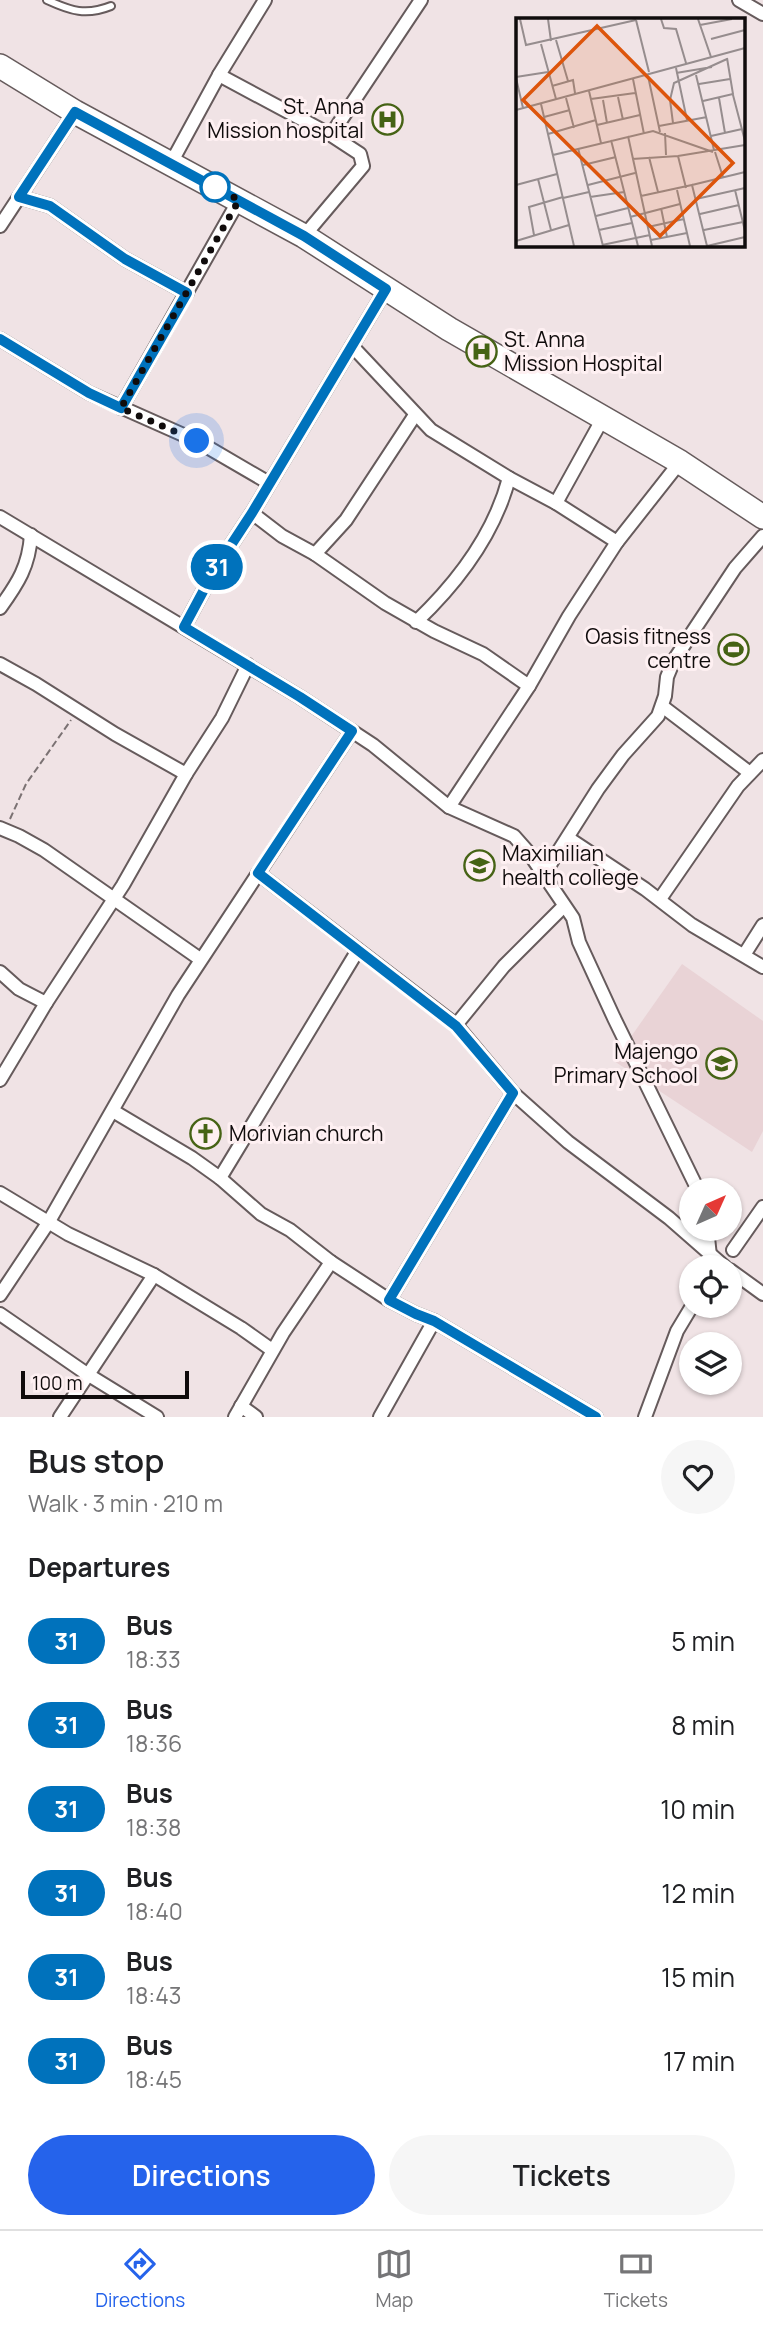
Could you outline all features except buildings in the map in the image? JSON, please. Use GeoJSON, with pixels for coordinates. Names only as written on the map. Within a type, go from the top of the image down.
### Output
{"type":"FeatureCollection","features":[{"type":"Feature","properties":{"kind":"highway"},"geometry":{"type":"LineString","coordinates":[[0,66],[75,112],[304,236],[449,329],[680,462],[763,517]]}},
{"type":"Feature","properties":{"kind":"street"},"geometry":{"type":"LineString","coordinates":[[170,165],[219,75],[265,0]]}},
{"type":"Feature","properties":{"kind":"street"},"geometry":{"type":"LineString","coordinates":[[331,135],[421,0]]}},
{"type":"Feature","properties":{"kind":"street"},"geometry":{"type":"LineString","coordinates":[[739,0],[763,14]]}},
{"type":"Feature","properties":{"kind":"street"},"geometry":{"type":"LineString","coordinates":[[219,75],[331,135],[358,151],[362,158],[363,166],[304,236]]}},
{"type":"Feature","properties":{"kind":"street"},"geometry":{"type":"LineString","coordinates":[[0,226],[75,112]]}},
{"type":"Feature","properties":{"kind":"street"},"geometry":{"type":"LineString","coordinates":[[19,197],[50,206],[125,259],[187,293]]}},
{"type":"Feature","properties":{"kind":"street"},"geometry":{"type":"LineString","coordinates":[[121,408],[239,200]]}},
{"type":"Feature","properties":{"kind":"street"},"geometry":{"type":"LineString","coordinates":[[184,627],[214,571],[252,513],[386,289]]}},
{"type":"Feature","properties":{"kind":"street"},"geometry":{"type":"LineString","coordinates":[[0,339],[89,393],[197,441],[269,483]]}},
{"type":"Feature","properties":{"kind":"street"},"geometry":{"type":"LineString","coordinates":[[352,346],[415,415],[449,442],[556,503],[617,542]]}},
{"type":"Feature","properties":{"kind":"street"},"geometry":{"type":"LineString","coordinates":[[316,554],[346,520],[415,415]]}},
{"type":"Feature","properties":{"kind":"street"},"geometry":{"type":"LineString","coordinates":[[556,503],[603,418]]}},
{"type":"Feature","properties":{"kind":"street"},"geometry":{"type":"LineString","coordinates":[[449,807],[529,686],[569,616],[617,542],[680,462]]}},
{"type":"Feature","properties":{"kind":"street"},"geometry":{"type":"LineString","coordinates":[[416,622],[463,572],[491,525],[509,478]]}},
{"type":"Feature","properties":{"kind":"street"},"geometry":{"type":"LineString","coordinates":[[252,513],[282,536],[316,554],[385,603],[416,622],[483,654],[529,686]]}},
{"type":"Feature","properties":{"kind":"street"},"geometry":{"type":"LineString","coordinates":[[0,517],[248,665],[352,731],[381,751],[449,807],[514,836],[544,874],[573,918],[579,942],[692,1178]]}},
{"type":"Feature","properties":{"kind":"street"},"geometry":{"type":"LineString","coordinates":[[0,608],[24,571],[30,552],[30,535]]}},
{"type":"Feature","properties":{"kind":"street"},"geometry":{"type":"LineString","coordinates":[[544,874],[598,789],[633,743],[649,728],[662,706],[667,677],[674,660],[735,568],[763,536]]}},
{"type":"Feature","properties":{"kind":"street"},"geometry":{"type":"LineString","coordinates":[[0,664],[186,774]]}},
{"type":"Feature","properties":{"kind":"street"},"geometry":{"type":"LineString","coordinates":[[0,1080],[46,1003],[114,899],[186,774],[222,718],[248,665]]}},
{"type":"Feature","properties":{"kind":"street"},"geometry":{"type":"LineString","coordinates":[[662,706],[750,773]]}},
{"type":"Feature","properties":{"kind":"street"},"geometry":{"type":"LineString","coordinates":[[0,1295],[48,1223],[200,959],[352,731]]}},
{"type":"Feature","properties":{"kind":"street"},"geometry":{"type":"LineString","coordinates":[[660,899],[738,786],[763,760]]}},
{"type":"Feature","properties":{"kind":"street"},"geometry":{"type":"LineString","coordinates":[[4,830],[44,850],[200,959]]}},
{"type":"Feature","properties":{"kind":"street"},"geometry":{"type":"LineString","coordinates":[[568,838],[660,899],[692,925],[763,967]]}},
{"type":"Feature","properties":{"kind":"street"},"geometry":{"type":"LineString","coordinates":[[258,873],[456,1026],[513,1093],[568,1142],[659,1211],[709,1255]]}},
{"type":"Feature","properties":{"kind":"street"},"geometry":{"type":"LineString","coordinates":[[456,1026],[504,966],[565,906]]}},
{"type":"Feature","properties":{"kind":"street"},"geometry":{"type":"LineString","coordinates":[[744,955],[763,925]]}},
{"type":"Feature","properties":{"kind":"street"},"geometry":{"type":"LineString","coordinates":[[220,1178],[358,950]]}},
{"type":"Feature","properties":{"kind":"street"},"geometry":{"type":"LineString","coordinates":[[0,972],[19,989],[46,1003]]}},
{"type":"Feature","properties":{"kind":"street"},"geometry":{"type":"LineString","coordinates":[[389,1300],[513,1093]]}},
{"type":"Feature","properties":{"kind":"street"},"geometry":{"type":"LineString","coordinates":[[113,1111],[192,1158],[220,1178],[261,1214],[389,1300],[434,1321],[596,1417]]}},
{"type":"Feature","properties":{"kind":"street"},"geometry":{"type":"LineString","coordinates":[[0,1193],[48,1223],[154,1275],[272,1350]]}},
{"type":"Feature","properties":{"kind":"street"},"geometry":{"type":"LineString","coordinates":[[733,1250],[763,1207]]}},
{"type":"Feature","properties":{"kind":"street"},"geometry":{"type":"LineString","coordinates":[[256,1417],[238,1412],[272,1350],[331,1262]]}},
{"type":"Feature","properties":{"kind":"street"},"geometry":{"type":"LineString","coordinates":[[60,1417],[154,1275]]}},
{"type":"Feature","properties":{"kind":"street"},"geometry":{"type":"LineString","coordinates":[[742,1279],[763,1294]]}},
{"type":"Feature","properties":{"kind":"street"},"geometry":{"type":"LineString","coordinates":[[0,1314],[87,1374],[157,1417]]}},
{"type":"Feature","properties":{"kind":"street"},"geometry":{"type":"LineString","coordinates":[[645,1417],[677,1331],[685,1318]]}},
{"type":"Feature","properties":{"kind":"street"},"geometry":{"type":"LineString","coordinates":[[382,1416],[434,1321]]}},
{"type":"Feature","properties":{"kind":"lane"},"geometry":{"type":"LineString","coordinates":[[47,0],[87,13],[111,6]]}},
{"type":"Feature","properties":{"kind":"path"},"geometry":{"type":"LineString","coordinates":[[4,830],[26,784],[65,732],[77,710]]}},
{"type":"Feature","properties":{"kind":"shaded area"},"geometry":{"type":"Polygon","coordinates":[[[682,964],[763,1021],[763,1131],[752,1152],[614,1061],[682,964]]]}},
{"type":"Feature","properties":{"kind":"bus line","name":"31"},"geometry":{"type":"LineString","coordinates":[[0,339],[89,393],[121,408],[187,293],[125,259],[50,206],[19,197],[75,112],[304,236],[386,289],[252,513],[214,571],[184,627],[352,731],[258,873],[456,1026],[513,1093],[389,1300],[434,1321],[596,1417]]}},
{"type":"Feature","properties":{"kind":"place","name":"St. Anna Mission hospital"},"geometry":{"type":"Point","coordinates":[387,119]}},
{"type":"Feature","properties":{"kind":"place","name":"St. Anna Mission Hospital"},"geometry":{"type":"Point","coordinates":[481,352]}},
{"type":"Feature","properties":{"kind":"place","name":"Oasis fitness centre"},"geometry":{"type":"Point","coordinates":[734,649]}},
{"type":"Feature","properties":{"kind":"place","name":"Maximilian health college"},"geometry":{"type":"Point","coordinates":[479,866]}},
{"type":"Feature","properties":{"kind":"place","name":"Majengo Primary School"},"geometry":{"type":"Point","coordinates":[721,1064]}},
{"type":"Feature","properties":{"kind":"place","name":"Morivian church"},"geometry":{"type":"Point","coordinates":[206,1134]}},
{"type":"Feature","properties":{"kind":"route"},"geometry":{"type":"LineString","coordinates":[[197,441],[121,408],[239,200],[215,187]]}}]}
